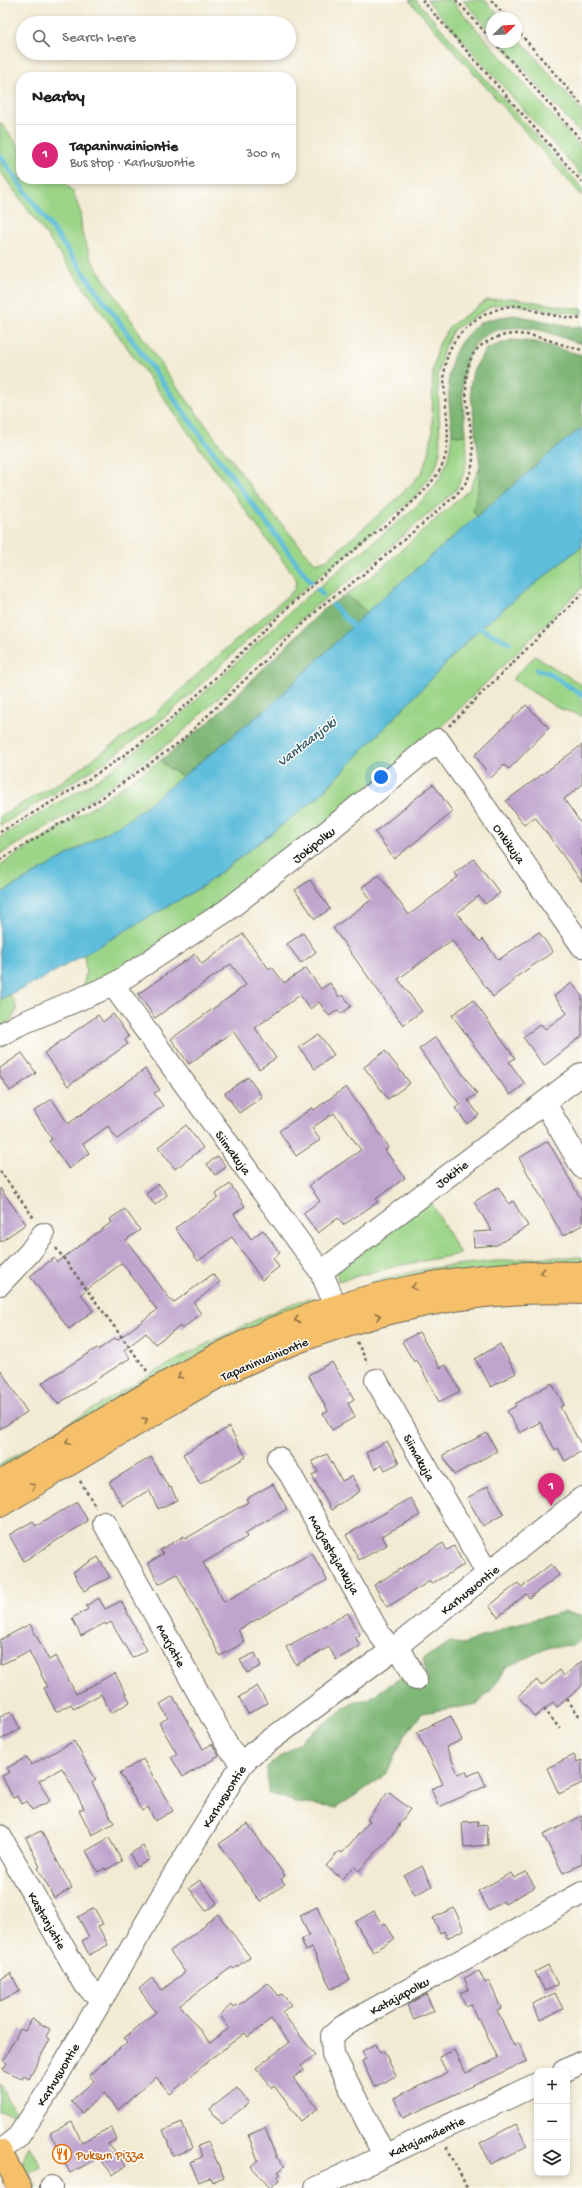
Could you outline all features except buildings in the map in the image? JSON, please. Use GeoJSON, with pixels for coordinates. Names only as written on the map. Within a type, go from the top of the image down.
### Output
{"type":"FeatureCollection","features":[{"type":"Feature","properties":{"kind":"main road","name":"Tapaninvainiontie"},"geometry":{"type":"LineString","coordinates":[[0,1482],[187,1371],[233,1347],[278,1327],[334,1307],[436,1282],[496,1275],[558,1272],[582,1273]]}},
{"type":"Feature","properties":{"kind":"main road","name":"Tapaninvainiontie"},"geometry":{"type":"LineString","coordinates":[[0,1506],[213,1380],[288,1346],[348,1332],[442,1302],[501,1295],[582,1293]]}},
{"type":"Feature","properties":{"kind":"main road"},"geometry":{"type":"LineString","coordinates":[[0,2151],[20,2188]]}},
{"type":"Feature","properties":{"kind":"main road"},"geometry":{"type":"LineString","coordinates":[[0,2180],[4,2188]]}},
{"type":"Feature","properties":{"kind":"street","name":"Onkikuja"},"geometry":{"type":"LineString","coordinates":[[438,740],[582,946]]}},
{"type":"Feature","properties":{"kind":"street","name":"Jokipolku"},"geometry":{"type":"LineString","coordinates":[[0,1035],[18,1025],[113,985],[226,911],[328,832],[438,740]]}},
{"type":"Feature","properties":{"kind":"street","name":"Siimakuja"},"geometry":{"type":"LineString","coordinates":[[113,985],[321,1272],[334,1307],[348,1332]]}},
{"type":"Feature","properties":{"kind":"street","name":"Jokitie"},"geometry":{"type":"LineString","coordinates":[[321,1272],[582,1074]]}},
{"type":"Feature","properties":{"kind":"street"},"geometry":{"type":"LineString","coordinates":[[545,1102],[582,1167]]}},
{"type":"Feature","properties":{"kind":"street"},"geometry":{"type":"LineString","coordinates":[[0,1284],[30,1252],[43,1234]]}},
{"type":"Feature","properties":{"kind":"street","name":"Siimakuja"},"geometry":{"type":"LineString","coordinates":[[376,1380],[488,1574]]}},
{"type":"Feature","properties":{"kind":"street","name":"Marjastajankuja"},"geometry":{"type":"LineString","coordinates":[[278,1458],[290,1474],[380,1635],[395,1648],[416,1679]]}},
{"type":"Feature","properties":{"kind":"street","name":"Karhusuontie"},"geometry":{"type":"LineString","coordinates":[[0,2151],[18,2137],[49,2090],[171,1880],[242,1764],[253,1753],[395,1648],[582,1498]]}},
{"type":"Feature","properties":{"kind":"street","name":"Marjatie"},"geometry":{"type":"LineString","coordinates":[[104,1523],[229,1748],[242,1764]]}},
{"type":"Feature","properties":{"kind":"street","name":"Kastanjatie"},"geometry":{"type":"LineString","coordinates":[[0,1836],[83,1982],[92,1992],[103,1998]]}},
{"type":"Feature","properties":{"kind":"street","name":"Katajapolku"},"geometry":{"type":"LineString","coordinates":[[384,2156],[333,2054],[332,2036],[342,2027],[582,1893]]}},
{"type":"Feature","properties":{"kind":"street"},"geometry":{"type":"LineString","coordinates":[[570,2068],[582,2062]]}},
{"type":"Feature","properties":{"kind":"street","name":"Katajamäentie"},"geometry":{"type":"LineString","coordinates":[[316,2188],[534,2085]]}},
{"type":"Feature","properties":{"kind":"path"},"geometry":{"type":"LineString","coordinates":[[422,0],[582,182]]}},
{"type":"Feature","properties":{"kind":"path"},"geometry":{"type":"LineString","coordinates":[[456,0],[486,33]]}},
{"type":"Feature","properties":{"kind":"path"},"geometry":{"type":"LineString","coordinates":[[491,0],[502,12]]}},
{"type":"Feature","properties":{"kind":"path"},"geometry":{"type":"LineString","coordinates":[[522,36],[582,104]]}},
{"type":"Feature","properties":{"kind":"path"},"geometry":{"type":"LineString","coordinates":[[499,48],[582,141]]}},
{"type":"Feature","properties":{"kind":"path"},"geometry":{"type":"LineString","coordinates":[[0,832],[114,762],[176,715],[306,591],[418,498],[440,470],[446,451],[448,431],[443,385],[445,369],[450,349],[456,336],[467,326],[483,316],[500,309],[519,306],[567,318],[582,319]]}},
{"type":"Feature","properties":{"kind":"path"},"geometry":{"type":"LineString","coordinates":[[0,860],[99,800],[181,741],[326,603],[376,564],[456,495],[467,482],[472,466],[466,379],[469,364],[475,352],[484,343],[499,336],[516,334],[535,336],[582,350]]}},
{"type":"Feature","properties":{"kind":"path"},"geometry":{"type":"LineString","coordinates":[[438,740],[450,725],[582,594]]}},
{"type":"Feature","properties":{"kind":"path"},"geometry":{"type":"LineString","coordinates":[[0,1171],[43,1234],[148,1372]]}},
{"type":"Feature","properties":{"kind":"path"},"geometry":{"type":"LineString","coordinates":[[348,1332],[376,1380]]}},
{"type":"Feature","properties":{"kind":"path"},"geometry":{"type":"LineString","coordinates":[[78,1477],[104,1523]]}},
{"type":"Feature","properties":{"kind":"path"},"geometry":{"type":"LineString","coordinates":[[567,1699],[580,1717]]}},
{"type":"Feature","properties":{"kind":"path"},"geometry":{"type":"LineString","coordinates":[[544,1709],[560,1729]]}},
{"type":"Feature","properties":{"kind":"path"},"geometry":{"type":"LineString","coordinates":[[438,2131],[467,2188]]}},
{"type":"Feature","properties":{"kind":"green space"},"geometry":{"type":"Polygon","coordinates":[[[409,0],[416,0],[582,188],[582,196],[409,0]]]}},
{"type":"Feature","properties":{"kind":"green space"},"geometry":{"type":"Polygon","coordinates":[[[427,0],[451,0],[486,40],[486,48],[493,48],[582,149],[582,176],[427,0]]]}},
{"type":"Feature","properties":{"kind":"green space"},"geometry":{"type":"Polygon","coordinates":[[[463,0],[485,0],[496,12],[486,12],[486,26],[463,0]]]}},
{"type":"Feature","properties":{"kind":"green space"},"geometry":{"type":"Polygon","coordinates":[[[522,42],[582,111],[582,136],[505,48],[522,48],[522,42]]]}},
{"type":"Feature","properties":{"kind":"green space"},"geometry":{"type":"Polygon","coordinates":[[[0,122],[16,143],[16,184],[66,184],[73,192],[80,211],[82,233],[92,261],[162,366],[261,500],[315,563],[328,559],[402,494],[422,472],[429,454],[432,433],[433,369],[439,344],[450,326],[487,300],[512,298],[582,309],[582,314],[510,304],[493,305],[453,330],[443,351],[438,375],[440,451],[436,467],[416,496],[281,608],[190,695],[156,724],[102,764],[0,826],[0,816],[62,781],[152,717],[201,671],[294,590],[297,580],[211,464],[0,171],[0,122]]]}},
{"type":"Feature","properties":{"kind":"green space"},"geometry":{"type":"Polygon","coordinates":[[[514,315],[574,327],[582,326],[582,344],[547,332],[526,328],[503,329],[487,335],[475,345],[468,358],[464,375],[463,393],[466,431],[464,435],[458,436],[452,433],[449,394],[450,369],[453,357],[467,335],[478,324],[491,319],[514,315]]]}},
{"type":"Feature","properties":{"kind":"green space"},"geometry":{"type":"Polygon","coordinates":[[[511,340],[535,342],[582,355],[582,428],[477,517],[473,510],[479,486],[480,467],[470,387],[473,371],[486,349],[511,340]]]}},
{"type":"Feature","properties":{"kind":"green space"},"geometry":{"type":"Polygon","coordinates":[[[466,431],[467,456],[465,471],[456,490],[367,567],[312,609],[177,737],[79,808],[0,854],[0,837],[99,779],[147,742],[185,711],[304,599],[408,514],[427,496],[444,470],[448,459],[452,433],[458,436],[464,435],[466,431]]]}},
{"type":"Feature","properties":{"kind":"green space"},"geometry":{"type":"Polygon","coordinates":[[[480,467],[479,486],[473,510],[477,517],[367,612],[345,595],[371,577],[470,489],[480,467]]]}},
{"type":"Feature","properties":{"kind":"green space"},"geometry":{"type":"Polygon","coordinates":[[[582,546],[582,588],[433,735],[290,854],[97,987],[83,989],[86,971],[84,954],[203,886],[317,798],[480,628],[582,546]]]}},
{"type":"Feature","properties":{"kind":"green space"},"geometry":{"type":"Polygon","coordinates":[[[345,595],[367,612],[271,705],[183,776],[168,768],[161,760],[208,723],[324,609],[345,595]]]}},
{"type":"Feature","properties":{"kind":"green space"},"geometry":{"type":"Polygon","coordinates":[[[535,656],[582,685],[582,716],[558,708],[512,679],[535,656]]]}},
{"type":"Feature","properties":{"kind":"green space"},"geometry":{"type":"Polygon","coordinates":[[[161,760],[168,768],[183,776],[131,818],[0,894],[0,865],[91,808],[161,760]]]}},
{"type":"Feature","properties":{"kind":"green space"},"geometry":{"type":"Polygon","coordinates":[[[9,995],[13,998],[17,1010],[11,1020],[0,1026],[0,999],[9,995]]]}},
{"type":"Feature","properties":{"kind":"green space"},"geometry":{"type":"Polygon","coordinates":[[[430,1200],[460,1254],[397,1266],[338,1281],[337,1275],[340,1268],[430,1200]]]}},
{"type":"Feature","properties":{"kind":"green space"},"geometry":{"type":"Polygon","coordinates":[[[547,1257],[582,1257],[582,1267],[374,1289],[371,1282],[424,1269],[547,1257]]]}},
{"type":"Feature","properties":{"kind":"green space"},"geometry":{"type":"Polygon","coordinates":[[[316,1298],[313,1303],[0,1476],[0,1465],[158,1370],[190,1352],[293,1303],[316,1298]]]}},
{"type":"Feature","properties":{"kind":"green space"},"geometry":{"type":"Polygon","coordinates":[[[563,1612],[582,1615],[582,1638],[573,1645],[550,1647],[506,1667],[499,1680],[478,1704],[422,1713],[403,1738],[386,1775],[336,1808],[299,1803],[268,1793],[267,1767],[351,1703],[368,1699],[402,1677],[411,1687],[428,1680],[423,1659],[450,1642],[463,1644],[512,1625],[563,1612]]]}},
{"type":"Feature","properties":{"kind":"green space"},"geometry":{"type":"Polygon","coordinates":[[[0,2084],[17,2115],[0,2111],[0,2084]]]}},
{"type":"Feature","properties":{"kind":"green space"},"geometry":{"type":"Polygon","coordinates":[[[29,2145],[41,2167],[30,2173],[37,2188],[26,2188],[22,2171],[24,2156],[29,2145]]]}},
{"type":"Feature","properties":{"kind":"water","name":"Vantaanjoki"},"geometry":{"type":"Polygon","coordinates":[[[582,428],[582,546],[480,628],[317,798],[203,886],[40,980],[0,999],[0,894],[131,818],[271,705],[371,608],[563,442],[582,428]]]}},
{"type":"Feature","properties":{"kind":"waterway"},"geometry":{"type":"LineString","coordinates":[[0,156],[16,178]]}},
{"type":"Feature","properties":{"kind":"waterway"},"geometry":{"type":"LineString","coordinates":[[20,184],[193,425],[311,582]]}},
{"type":"Feature","properties":{"kind":"waterway"},"geometry":{"type":"LineString","coordinates":[[318,589],[322,594]]}},
{"type":"Feature","properties":{"kind":"waterway"},"geometry":{"type":"LineString","coordinates":[[333,605],[353,626]]}},
{"type":"Feature","properties":{"kind":"waterway"},"geometry":{"type":"LineString","coordinates":[[480,628],[510,643]]}},
{"type":"Feature","properties":{"kind":"waterway"},"geometry":{"type":"LineString","coordinates":[[537,670],[547,672],[582,695]]}},
{"type":"Feature","properties":{"kind":"place","name":"Tapaninvainiontie"},"geometry":{"type":"Point","coordinates":[551,1506]}},
{"type":"Feature","properties":{"kind":"place","name":"Puksun Pizza"},"geometry":{"type":"Point","coordinates":[62,2154]}}]}
